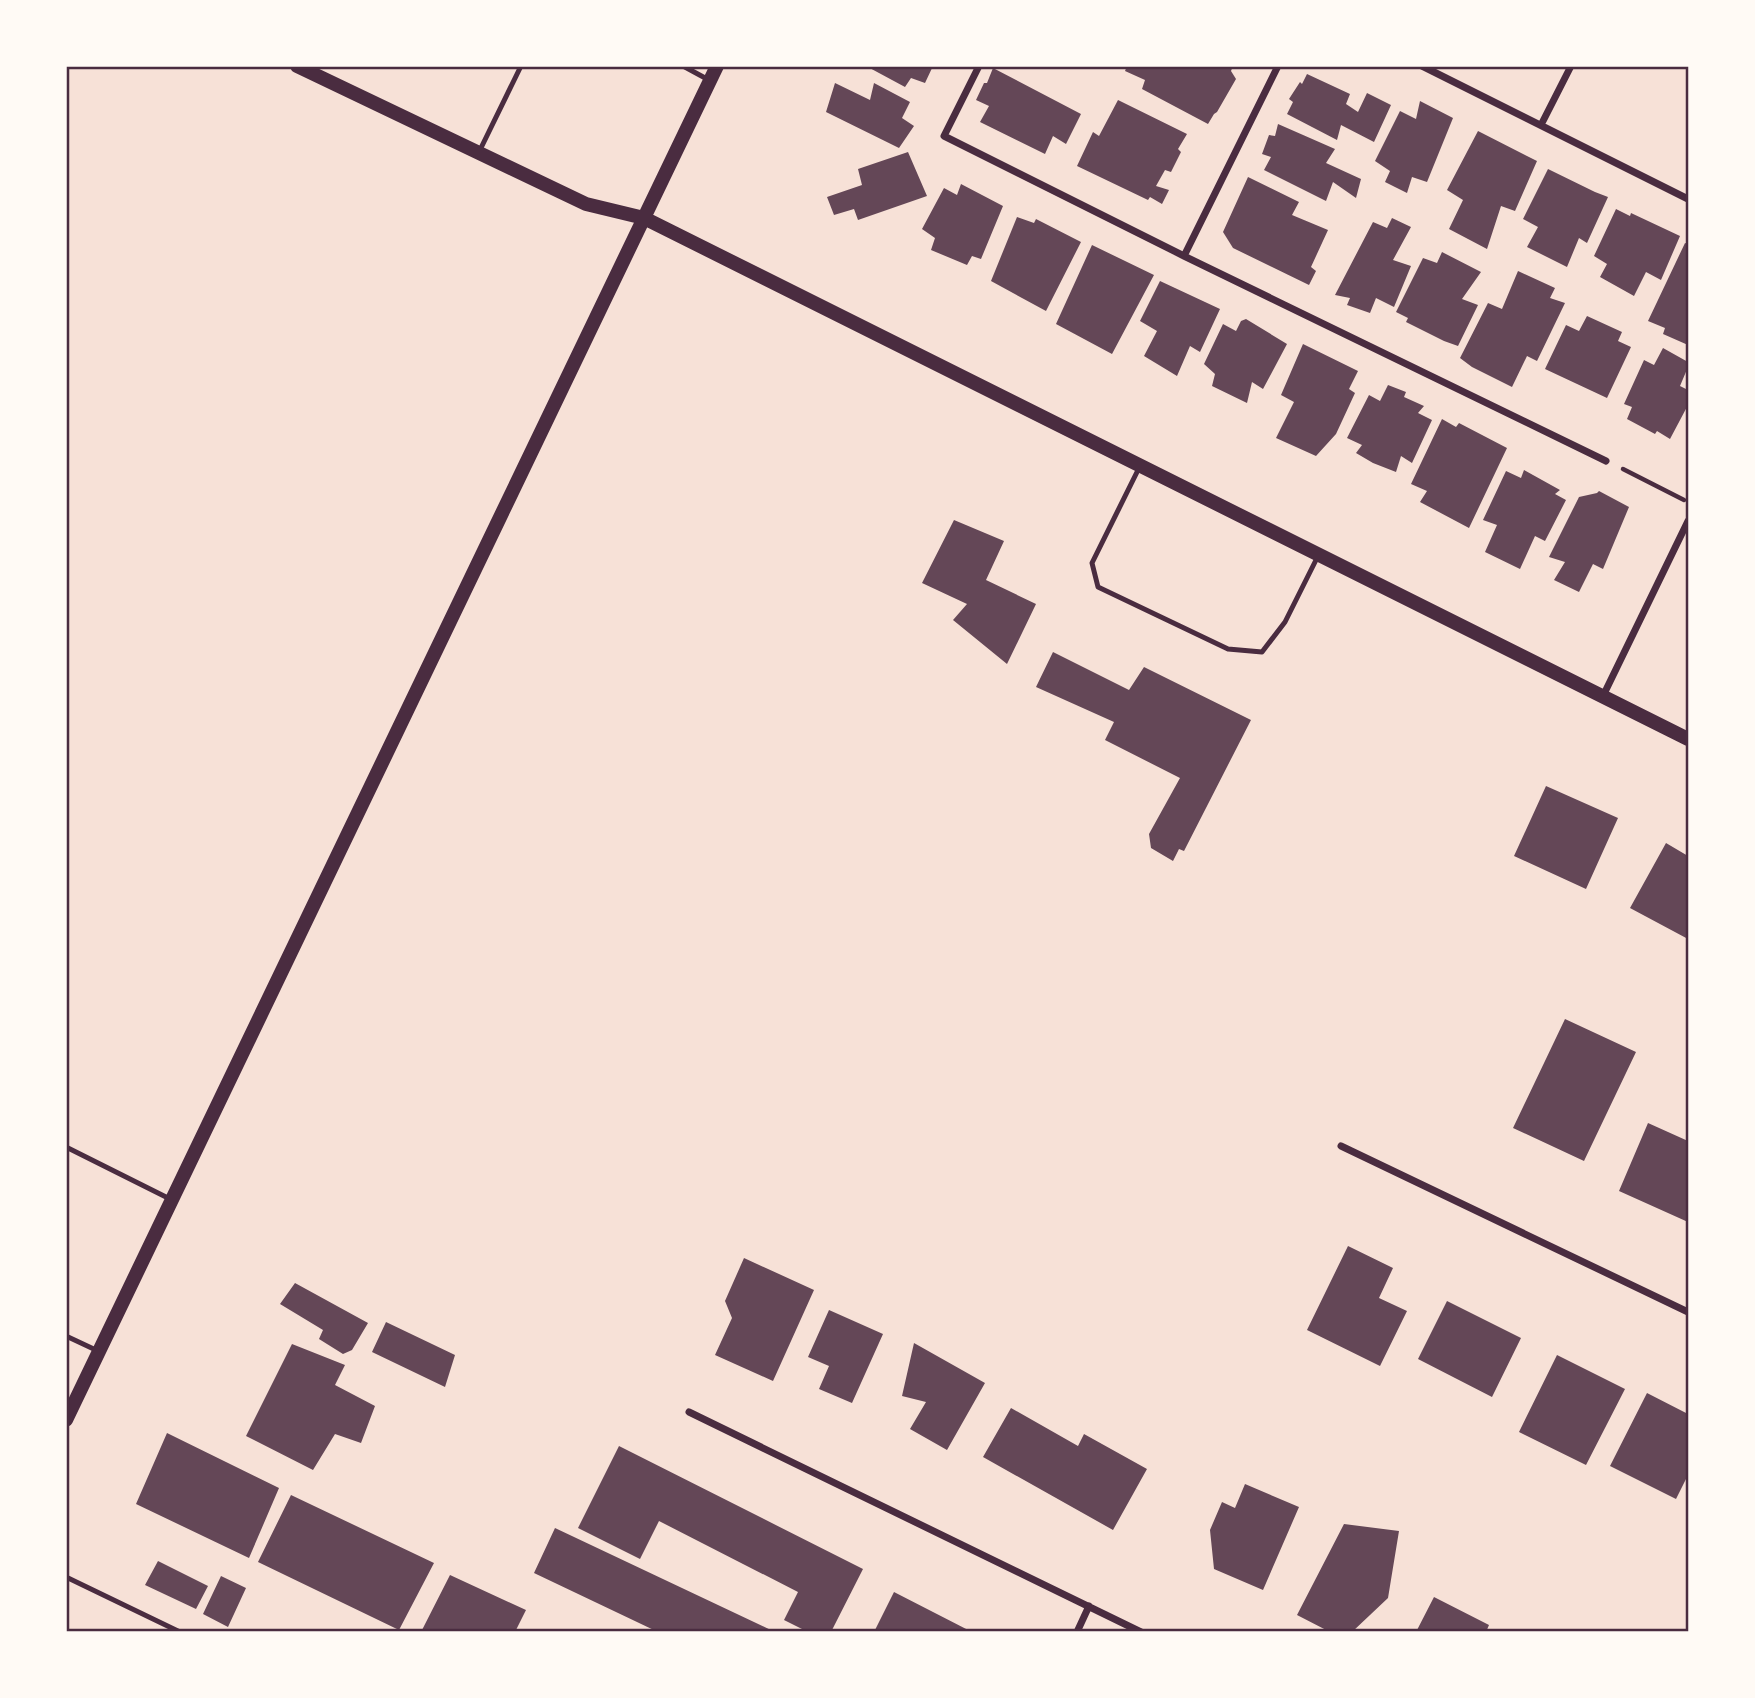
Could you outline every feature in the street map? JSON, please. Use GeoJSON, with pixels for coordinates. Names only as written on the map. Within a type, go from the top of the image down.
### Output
{"type":"FeatureCollection","features":[{"type":"Feature","properties":{"kind":"main road"},"geometry":{"type":"LineString","coordinates":[[297,66],[586,204],[644,218],[1689,739]]}},
{"type":"Feature","properties":{"kind":"main road"},"geometry":{"type":"LineString","coordinates":[[66,1420],[717,66]]}},
{"type":"Feature","properties":{"kind":"street"},"geometry":{"type":"LineString","coordinates":[[979,66],[944,136],[1606,461]]}},
{"type":"Feature","properties":{"kind":"street"},"geometry":{"type":"LineString","coordinates":[[1184,256],[1278,66]]}},
{"type":"Feature","properties":{"kind":"street"},"geometry":{"type":"LineString","coordinates":[[1422,66],[1689,200]]}},
{"type":"Feature","properties":{"kind":"street"},"geometry":{"type":"LineString","coordinates":[[1541,125],[1572,66]]}},
{"type":"Feature","properties":{"kind":"street"},"geometry":{"type":"LineString","coordinates":[[1603,696],[1689,521]]}},
{"type":"Feature","properties":{"kind":"street"},"geometry":{"type":"LineString","coordinates":[[1341,1146],[1689,1312]]}},
{"type":"Feature","properties":{"kind":"street"},"geometry":{"type":"LineString","coordinates":[[690,1412],[1140,1632]]}},
{"type":"Feature","properties":{"kind":"street"},"geometry":{"type":"LineString","coordinates":[[1077,1632],[1089,1606]]}},
{"type":"Feature","properties":{"kind":"lane"},"geometry":{"type":"LineString","coordinates":[[479,153],[521,66]]}},
{"type":"Feature","properties":{"kind":"lane"},"geometry":{"type":"LineString","coordinates":[[683,66],[710,80]]}},
{"type":"Feature","properties":{"kind":"lane"},"geometry":{"type":"LineString","coordinates":[[1141,466],[1092,563],[1098,587],[1228,649],[1262,652],[1284,622],[1319,554]]}},
{"type":"Feature","properties":{"kind":"lane"},"geometry":{"type":"LineString","coordinates":[[66,1147],[173,1201]]}},
{"type":"Feature","properties":{"kind":"lane"},"geometry":{"type":"LineString","coordinates":[[66,1336],[100,1352]]}},
{"type":"Feature","properties":{"kind":"lane"},"geometry":{"type":"LineString","coordinates":[[66,1577],[180,1632]]}},
{"type":"Feature","properties":{"kind":"path"},"geometry":{"type":"LineString","coordinates":[[1606,461],[1689,502]]}},
{"type":"Feature","properties":{"kind":"building"},"geometry":{"type":"Polygon","coordinates":[[[866,66],[933,66],[925,83],[911,78],[905,87],[866,66]]]}},
{"type":"Feature","properties":{"kind":"building"},"geometry":{"type":"Polygon","coordinates":[[[1127,66],[1233,66],[1231,71],[1236,79],[1208,124],[1142,89],[1145,80],[1125,71],[1127,66]]]}},
{"type":"Feature","properties":{"kind":"building"},"geometry":{"type":"Polygon","coordinates":[[[993,68],[1081,114],[1066,144],[1053,136],[1045,154],[980,122],[989,106],[976,100],[993,68]]]}},
{"type":"Feature","properties":{"kind":"building"},"geometry":{"type":"Polygon","coordinates":[[[1307,74],[1350,94],[1346,104],[1358,112],[1367,93],[1391,105],[1374,142],[1341,125],[1337,140],[1287,114],[1293,102],[1289,99],[1307,74]]]}},
{"type":"Feature","properties":{"kind":"building"},"geometry":{"type":"Polygon","coordinates":[[[835,83],[870,100],[874,83],[910,102],[902,118],[914,126],[899,148],[826,112],[835,83]]]}},
{"type":"Feature","properties":{"kind":"building"},"geometry":{"type":"Polygon","coordinates":[[[1118,100],[1187,134],[1178,149],[1181,152],[1171,172],[1165,170],[1156,186],[1169,190],[1162,204],[1077,166],[1093,132],[1099,136],[1118,100]]]}},
{"type":"Feature","properties":{"kind":"building"},"geometry":{"type":"Polygon","coordinates":[[[1420,101],[1453,118],[1427,182],[1412,177],[1407,193],[1385,182],[1390,171],[1375,161],[1400,111],[1416,119],[1420,101]]]}},
{"type":"Feature","properties":{"kind":"building"},"geometry":{"type":"Polygon","coordinates":[[[1278,124],[1335,149],[1326,163],[1361,179],[1356,198],[1333,182],[1326,201],[1264,170],[1271,157],[1262,154],[1269,135],[1275,136],[1278,124]]]}},
{"type":"Feature","properties":{"kind":"building"},"geometry":{"type":"Polygon","coordinates":[[[1478,131],[1537,161],[1515,211],[1501,206],[1487,249],[1449,229],[1463,200],[1447,190],[1478,131]]]}},
{"type":"Feature","properties":{"kind":"building"},"geometry":{"type":"Polygon","coordinates":[[[908,152],[927,196],[858,220],[854,209],[834,215],[827,197],[862,185],[858,169],[908,152]]]}},
{"type":"Feature","properties":{"kind":"building"},"geometry":{"type":"Polygon","coordinates":[[[1548,169],[1608,197],[1587,243],[1579,238],[1567,267],[1527,247],[1538,227],[1523,219],[1548,169]]]}},
{"type":"Feature","properties":{"kind":"building"},"geometry":{"type":"Polygon","coordinates":[[[1248,177],[1299,202],[1292,215],[1328,230],[1311,267],[1316,271],[1309,285],[1233,248],[1223,232],[1248,177]]]}},
{"type":"Feature","properties":{"kind":"building"},"geometry":{"type":"Polygon","coordinates":[[[961,184],[1003,206],[981,259],[972,256],[967,265],[931,250],[935,238],[922,229],[944,188],[957,195],[961,184]]]}},
{"type":"Feature","properties":{"kind":"building"},"geometry":{"type":"Polygon","coordinates":[[[1616,209],[1630,216],[1631,213],[1680,236],[1661,280],[1646,272],[1634,296],[1600,277],[1607,264],[1594,256],[1616,209]]]}},
{"type":"Feature","properties":{"kind":"building"},"geometry":{"type":"Polygon","coordinates":[[[1017,217],[1034,223],[1036,219],[1081,242],[1046,311],[991,281],[1017,217]]]}},
{"type":"Feature","properties":{"kind":"building"},"geometry":{"type":"Polygon","coordinates":[[[1392,218],[1411,227],[1393,260],[1411,266],[1394,307],[1376,298],[1370,313],[1347,305],[1350,298],[1335,295],[1373,222],[1387,228],[1392,218]]]}},
{"type":"Feature","properties":{"kind":"building"},"geometry":{"type":"Polygon","coordinates":[[[1685,243],[1688,244],[1688,345],[1663,334],[1665,328],[1648,321],[1685,243]]]}},
{"type":"Feature","properties":{"kind":"building"},"geometry":{"type":"Polygon","coordinates":[[[1092,245],[1154,275],[1112,354],[1056,324],[1092,245]]]}},
{"type":"Feature","properties":{"kind":"building"},"geometry":{"type":"Polygon","coordinates":[[[1442,252],[1481,272],[1462,299],[1478,305],[1458,346],[1406,322],[1408,318],[1396,312],[1423,258],[1437,263],[1442,252]]]}},
{"type":"Feature","properties":{"kind":"building"},"geometry":{"type":"Polygon","coordinates":[[[1518,271],[1555,288],[1550,298],[1565,303],[1537,361],[1527,356],[1512,387],[1460,358],[1488,303],[1502,309],[1518,271]]]}},
{"type":"Feature","properties":{"kind":"building"},"geometry":{"type":"Polygon","coordinates":[[[1160,281],[1220,309],[1200,352],[1190,346],[1177,376],[1144,356],[1157,331],[1140,321],[1160,281]]]}},
{"type":"Feature","properties":{"kind":"building"},"geometry":{"type":"Polygon","coordinates":[[[1587,316],[1622,332],[1618,341],[1631,347],[1607,398],[1545,369],[1566,325],[1579,331],[1587,316]]]}},
{"type":"Feature","properties":{"kind":"building"},"geometry":{"type":"Polygon","coordinates":[[[1246,319],[1287,344],[1263,389],[1252,382],[1247,403],[1212,386],[1215,374],[1204,364],[1223,324],[1236,331],[1241,321],[1246,319]]]}},
{"type":"Feature","properties":{"kind":"building"},"geometry":{"type":"Polygon","coordinates":[[[1303,344],[1358,371],[1349,389],[1355,393],[1336,434],[1316,456],[1276,438],[1294,402],[1281,395],[1303,344]]]}},
{"type":"Feature","properties":{"kind":"building"},"geometry":{"type":"Polygon","coordinates":[[[1663,348],[1688,362],[1680,386],[1688,390],[1688,405],[1670,439],[1627,419],[1632,407],[1624,404],[1644,360],[1654,365],[1663,348]]]}},
{"type":"Feature","properties":{"kind":"building"},"geometry":{"type":"Polygon","coordinates":[[[1388,385],[1406,392],[1404,397],[1424,406],[1418,413],[1432,420],[1412,463],[1401,456],[1396,472],[1356,453],[1362,445],[1347,438],[1369,395],[1380,401],[1388,385]]]}},
{"type":"Feature","properties":{"kind":"building"},"geometry":{"type":"Polygon","coordinates":[[[1442,419],[1456,427],[1459,423],[1507,448],[1469,528],[1420,502],[1427,491],[1411,484],[1442,419]]]}},
{"type":"Feature","properties":{"kind":"building"},"geometry":{"type":"Polygon","coordinates":[[[1524,470],[1560,490],[1555,494],[1566,500],[1545,541],[1535,536],[1520,569],[1485,552],[1497,525],[1483,520],[1506,471],[1521,478],[1524,470]]]}},
{"type":"Feature","properties":{"kind":"building"},"geometry":{"type":"Polygon","coordinates":[[[1599,491],[1629,507],[1603,569],[1593,564],[1579,592],[1554,580],[1565,562],[1549,557],[1579,497],[1599,491]]]}},
{"type":"Feature","properties":{"kind":"building"},"geometry":{"type":"Polygon","coordinates":[[[954,520],[1004,541],[986,580],[1036,604],[1007,664],[953,620],[967,604],[922,583],[954,520]]]}},
{"type":"Feature","properties":{"kind":"building"},"geometry":{"type":"Polygon","coordinates":[[[1053,652],[1129,690],[1144,667],[1251,720],[1184,851],[1179,849],[1173,861],[1151,848],[1149,834],[1180,778],[1105,740],[1114,722],[1036,687],[1053,652]]]}},
{"type":"Feature","properties":{"kind":"building"},"geometry":{"type":"Polygon","coordinates":[[[1546,786],[1618,818],[1586,889],[1514,856],[1546,786]]]}},
{"type":"Feature","properties":{"kind":"building"},"geometry":{"type":"Polygon","coordinates":[[[1666,843],[1688,856],[1688,939],[1630,908],[1666,843]]]}},
{"type":"Feature","properties":{"kind":"building"},"geometry":{"type":"Polygon","coordinates":[[[1565,1019],[1636,1052],[1584,1161],[1513,1128],[1565,1019]]]}},
{"type":"Feature","properties":{"kind":"building"},"geometry":{"type":"Polygon","coordinates":[[[1648,1123],[1688,1141],[1688,1222],[1619,1191],[1648,1123]]]}},
{"type":"Feature","properties":{"kind":"building"},"geometry":{"type":"Polygon","coordinates":[[[1348,1246],[1393,1268],[1379,1298],[1407,1311],[1380,1366],[1307,1330],[1348,1246]]]}},
{"type":"Feature","properties":{"kind":"building"},"geometry":{"type":"Polygon","coordinates":[[[744,1258],[814,1290],[773,1381],[715,1355],[732,1318],[725,1301],[744,1258]]]}},
{"type":"Feature","properties":{"kind":"building"},"geometry":{"type":"Polygon","coordinates":[[[295,1283],[368,1323],[352,1350],[343,1354],[319,1339],[323,1330],[280,1304],[295,1283]]]}},
{"type":"Feature","properties":{"kind":"building"},"geometry":{"type":"Polygon","coordinates":[[[1447,1301],[1521,1338],[1492,1397],[1418,1359],[1447,1301]]]}},
{"type":"Feature","properties":{"kind":"building"},"geometry":{"type":"Polygon","coordinates":[[[829,1310],[883,1334],[852,1403],[819,1389],[829,1366],[808,1357],[829,1310]]]}},
{"type":"Feature","properties":{"kind":"building"},"geometry":{"type":"Polygon","coordinates":[[[386,1322],[455,1355],[445,1387],[372,1352],[386,1322]]]}},
{"type":"Feature","properties":{"kind":"building"},"geometry":{"type":"Polygon","coordinates":[[[914,1343],[985,1383],[947,1450],[910,1429],[926,1402],[902,1396],[914,1343]]]}},
{"type":"Feature","properties":{"kind":"building"},"geometry":{"type":"Polygon","coordinates":[[[292,1344],[345,1365],[335,1385],[375,1406],[361,1443],[335,1434],[313,1470],[246,1436],[292,1344]]]}},
{"type":"Feature","properties":{"kind":"building"},"geometry":{"type":"Polygon","coordinates":[[[1557,1355],[1625,1389],[1586,1465],[1519,1432],[1557,1355]]]}},
{"type":"Feature","properties":{"kind":"building"},"geometry":{"type":"Polygon","coordinates":[[[1647,1393],[1688,1414],[1688,1475],[1676,1499],[1610,1466],[1647,1393]]]}},
{"type":"Feature","properties":{"kind":"building"},"geometry":{"type":"Polygon","coordinates":[[[1011,1408],[1078,1446],[1084,1434],[1147,1469],[1113,1530],[983,1457],[1011,1408]]]}},
{"type":"Feature","properties":{"kind":"building"},"geometry":{"type":"Polygon","coordinates":[[[167,1433],[279,1488],[249,1558],[136,1504],[167,1433]]]}},
{"type":"Feature","properties":{"kind":"building"},"geometry":{"type":"Polygon","coordinates":[[[619,1446],[863,1569],[831,1632],[808,1632],[784,1620],[798,1592],[659,1521],[640,1559],[578,1528],[619,1446]]]}},
{"type":"Feature","properties":{"kind":"building"},"geometry":{"type":"Polygon","coordinates":[[[1245,1484],[1299,1507],[1263,1590],[1214,1569],[1210,1530],[1222,1502],[1235,1508],[1245,1484]]]}},
{"type":"Feature","properties":{"kind":"building"},"geometry":{"type":"Polygon","coordinates":[[[291,1495],[434,1563],[399,1630],[258,1562],[291,1495]]]}},
{"type":"Feature","properties":{"kind":"building"},"geometry":{"type":"Polygon","coordinates":[[[1344,1524],[1399,1531],[1388,1598],[1352,1632],[1330,1632],[1297,1615],[1344,1524]]]}},
{"type":"Feature","properties":{"kind":"building"},"geometry":{"type":"Polygon","coordinates":[[[555,1528],[775,1632],[658,1632],[534,1573],[555,1528]]]}},
{"type":"Feature","properties":{"kind":"building"},"geometry":{"type":"Polygon","coordinates":[[[158,1561],[208,1586],[196,1609],[145,1585],[158,1561]]]}},
{"type":"Feature","properties":{"kind":"building"},"geometry":{"type":"Polygon","coordinates":[[[450,1575],[526,1610],[515,1632],[421,1632],[450,1575]]]}},
{"type":"Feature","properties":{"kind":"building"},"geometry":{"type":"Polygon","coordinates":[[[221,1576],[246,1588],[228,1627],[203,1614],[221,1576]]]}},
{"type":"Feature","properties":{"kind":"building"},"geometry":{"type":"Polygon","coordinates":[[[894,1592],[972,1632],[874,1632],[894,1592]]]}},
{"type":"Feature","properties":{"kind":"building"},"geometry":{"type":"Polygon","coordinates":[[[1434,1597],[1489,1625],[1486,1632],[1416,1632],[1434,1597]]]}}]}
